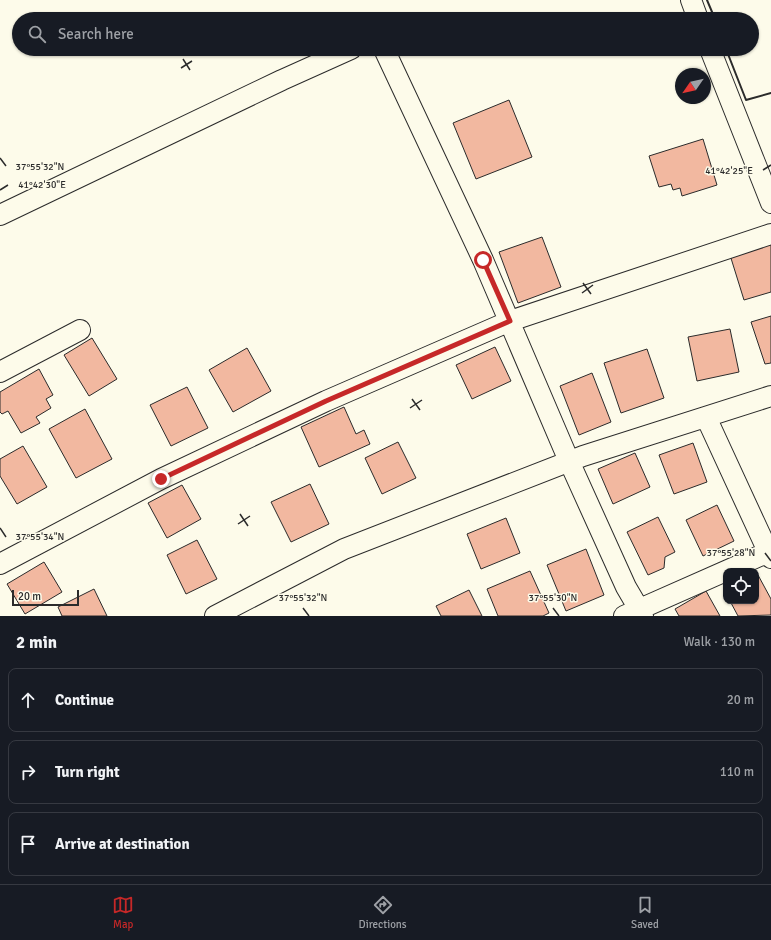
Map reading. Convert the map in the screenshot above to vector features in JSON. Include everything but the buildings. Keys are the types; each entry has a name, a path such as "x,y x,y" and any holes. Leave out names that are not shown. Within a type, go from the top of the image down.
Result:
{"street":[{"path":"691,0 695,12"},
{"path":"0,215 335,56"},
{"path":"387,56 483,260 569,461 626,587 635,614 770,554 706,417"},
{"path":"713,56 771,203"},
{"path":"0,564 161,479 326,401 510,321 771,234"},
{"path":"0,372 80,330"},
{"path":"215,616 344,549 569,461 771,396"}],"wall":[{"path":"707,0 712,12"},
{"path":"729,56 746,100 771,93"}],"route":[{"path":"161,479 326,401 510,321 483,260"}]}
